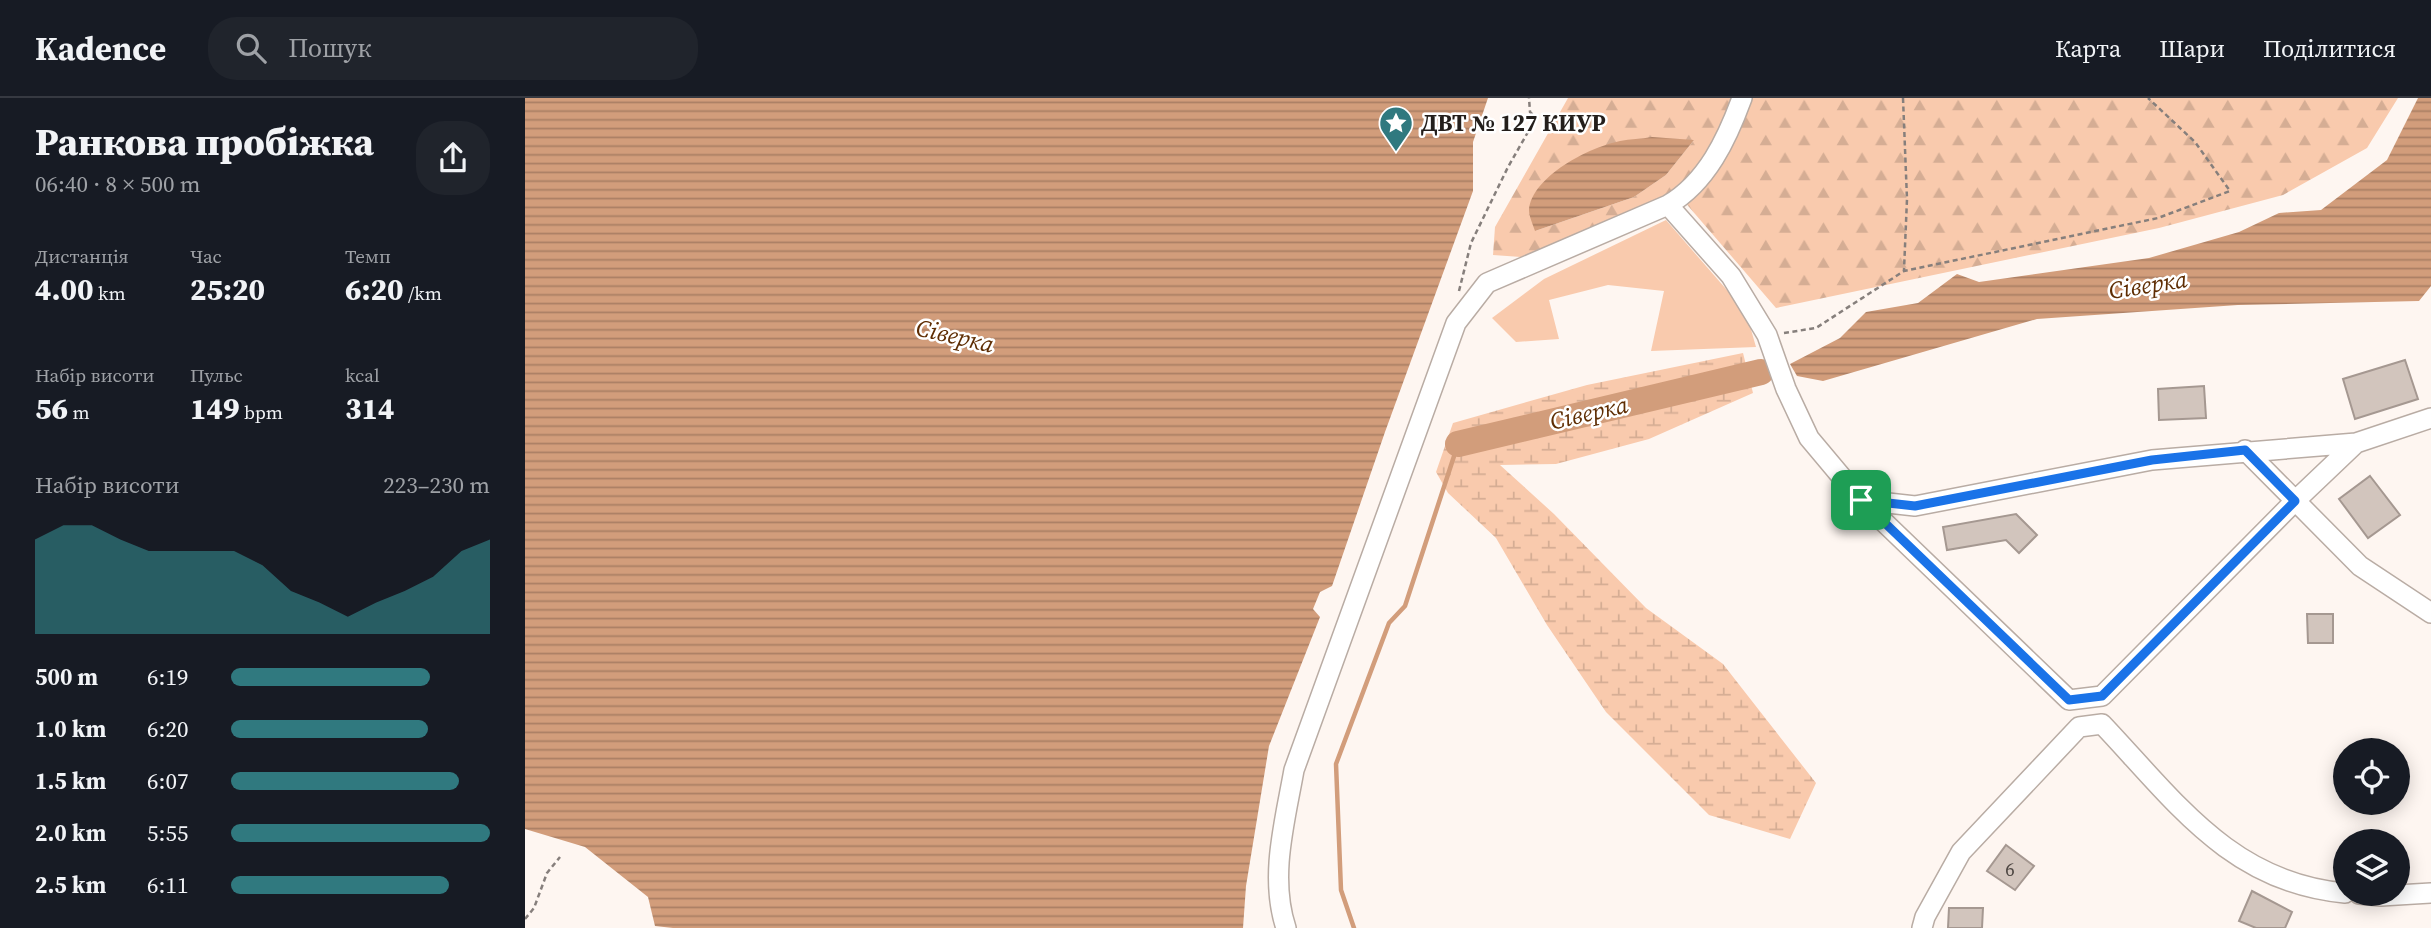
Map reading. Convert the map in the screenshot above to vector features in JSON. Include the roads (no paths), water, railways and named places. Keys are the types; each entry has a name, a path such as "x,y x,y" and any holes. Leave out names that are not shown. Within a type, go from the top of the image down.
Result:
{"street":[{"path":"1283,921 1278,879 1280,846 1294,771 1456,323 1487,283 1681,197 1707,169 1732,127 1742,98"},
{"path":"1668,205 1731,276 1767,335 1786,389 1808,438 1861,500 2069,700 2102,696 2356,443"},
{"path":"1861,500 1915,506 2152,460 2245,450 2356,443 2431,418"},
{"path":"2245,450 2360,566 2431,613"},
{"path":"1922,928 1925,916 1961,852 2079,727 2102,724 2202,830 2237,857 2266,874 2318,891 2333,892"},
{"path":"2410,894 2431,893"}],"water":[{"path":"525,98 1488,98 1473,142 1473,191 1332,586 1320,592 1313,609 1320,617 1269,746 1246,886 1243,928 655,926 648,897 585,847 525,829"},
{"path":"2418,98 2431,98 2431,286 2419,301 2238,305 2037,319 1823,381 1797,376 1790,364 1840,338 1866,312 1918,303 1957,274 1979,282 2149,258 2239,232 2279,213 2321,210 2387,160"},
{"path":"1652,137 1694,140 1666,175 1634,197 1535,231 1529,210 1540,186 1551,175 1564,165 1608,144"}],"waterway":[{"name":"Сіверка","path":"1458,444 1761,372"},
{"path":"1354,928 1341,890 1336,764 1389,623 1405,606 1458,444"}],"place":[{"name":"ДВТ № 127 КИУР","path":"1396,153"}]}
